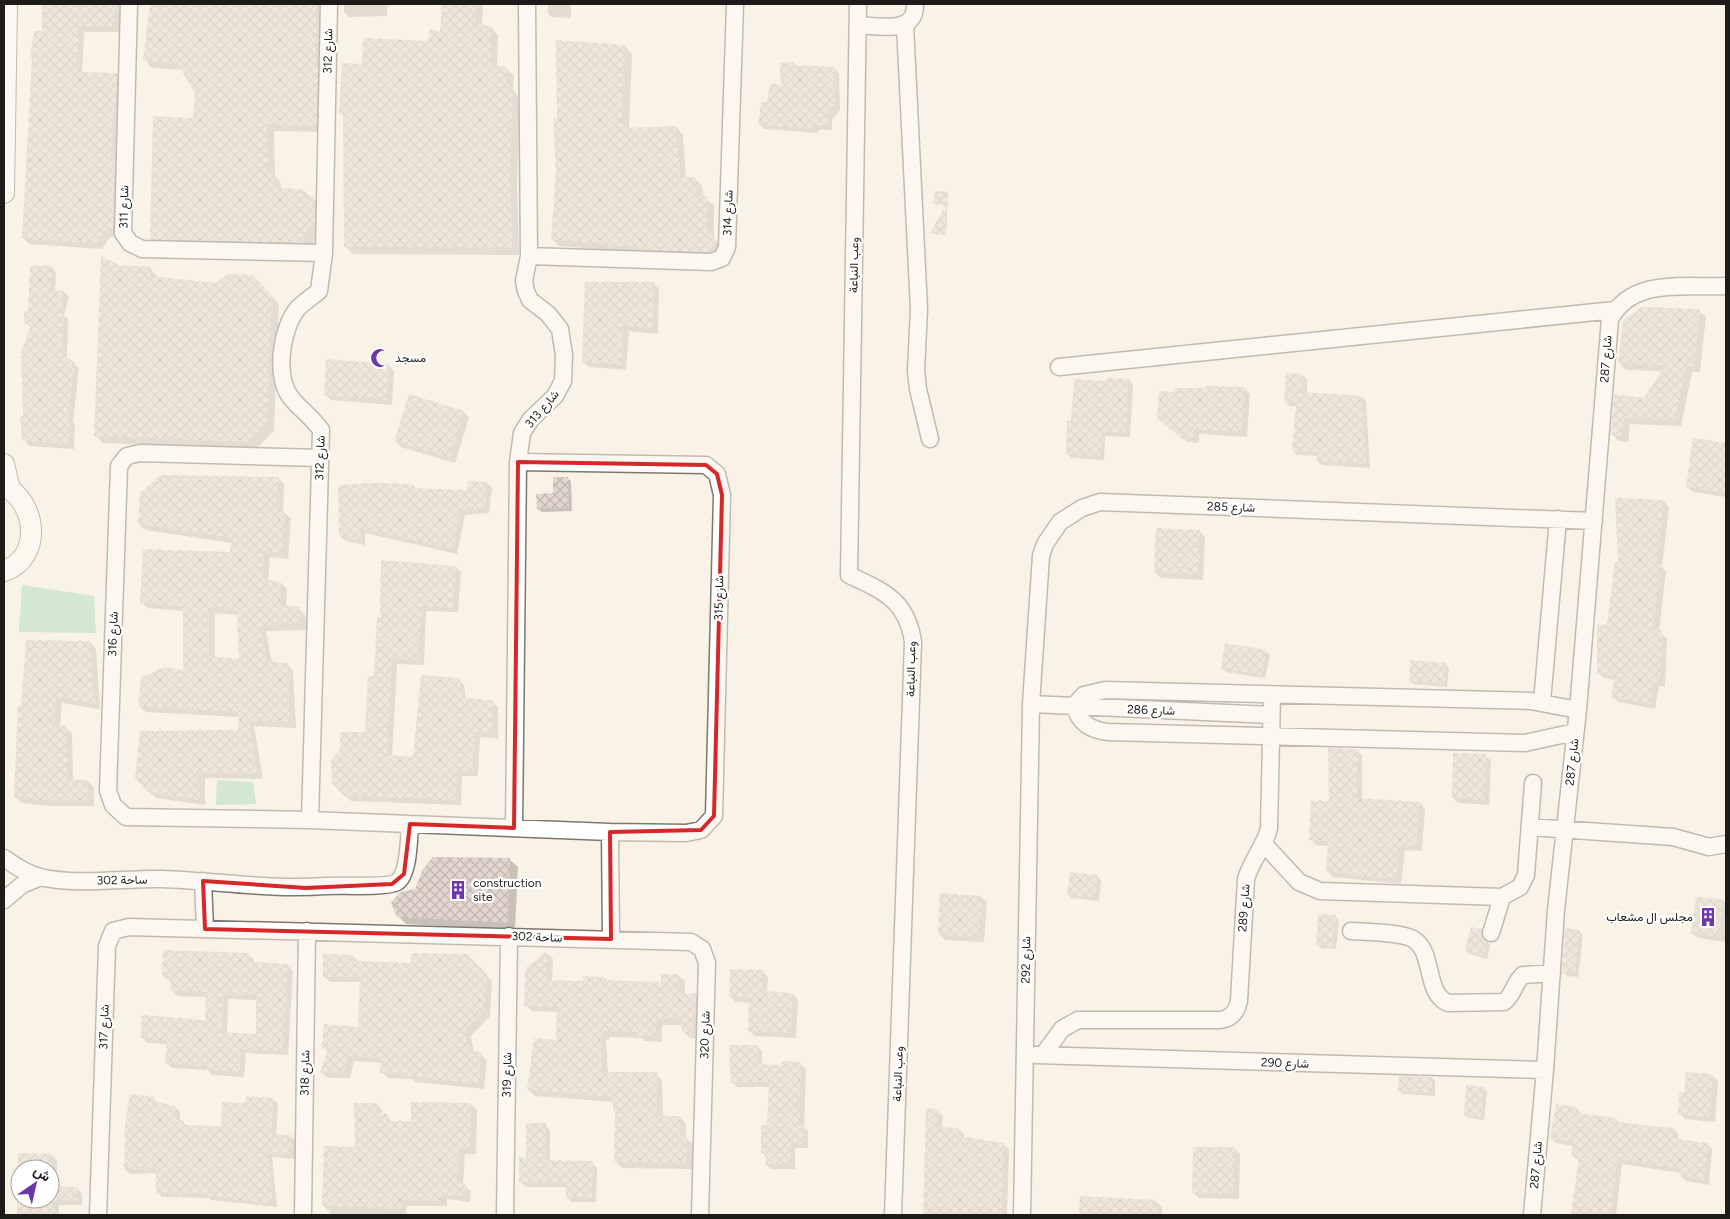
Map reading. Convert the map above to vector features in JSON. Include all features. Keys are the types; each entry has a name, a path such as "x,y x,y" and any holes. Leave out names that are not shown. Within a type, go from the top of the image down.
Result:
{"street":[{"path":"4,193 7,4"},
{"name":"شارع 311","path":"130,4 122,233 130,243 142,249 324,253"},
{"name":"شارع 312","path":"310,820 321,430 312,417 291,398 284,385 281,360 284,337 297,309 319,291 324,253 329,4"},
{"name":"شارع 313","path":"514,828 518,462 522,433 531,419 555,396 563,381 564,355 560,329 548,314 530,300 524,281 529,256 527,4"},
{"name":"شارع 314","path":"529,256 711,262 722,258 727,247 735,4"},
{"name":"وعب النباعة","path":"858,4 849,575 888,595 898,604 908,622 912,642 893,1215"},
{"path":"858,25 896,27 906,25 914,16 916,4"},
{"path":"906,25 919,309 917,380 930,439"},
{"path":"1059,367 1614,310 1628,296 1645,289 1726,286"},
{"name":"شارع 287","path":"1532,1215 1545,1070 1556,910 1578,710 1607,333 1614,310"},
{"name":"شارع 316","path":"310,820 126,817 113,805 108,791 119,466 127,456 140,453 320,458"},
{"name":"شارع 315","path":"518,462 706,465 717,474 722,495 714,816 701,830 686,833 610,832"},
{"path":"4,464 7,488 22,500 30,514 32,530 28,546 20,560 5,573"},
{"name":"شارع 285","path":"1031,704 1041,556 1052,532 1060,522 1070,514 1091,504 1100,502 1594,521"},
{"path":"1542,702 1558,519"},
{"path":"1575,732 1525,742 1098,731 1083,722 1074,706 1084,695 1098,690 1542,702 1578,710"},
{"name":"شارع 289","path":"1044,1055 1062,1029 1078,1020 1216,1020 1227,1019 1236,1012 1238,1006 1244,886 1251,865 1263,844 1269,828 1272,695"},
{"name":"شارع 286","path":"1031,704 1271,714"},
{"name":"شارع 292","path":"1022,1215 1031,704"},
{"path":"1263,844 1299,882 1320,891 1502,897 1515,892 1524,881 1530,827 1532,783"},
{"path":"310,820 610,832 611,939"},
{"name":"ساحة 302","path":"4,858 27,872 41,877 82,881 120,878 306,888 392,884 404,874 410,824"},
{"path":"1530,827 1673,837 1709,847 1726,844"},
{"name":"ساحة 302","path":"4,900 22,884 41,877"},
{"path":"203,881 205,929"},
{"path":"1490,933 1502,897"},
{"name":"شارع 317","path":"98,1215 107,946 113,931 128,927 205,929"},
{"name":"ساحة 302","path":"205,929 611,939"},
{"name":"شارع 318","path":"303,1215 307,931"},
{"path":"1351,931 1413,938 1420,946 1438,995 1448,1003 1504,1002 1509,998 1518,980 1523,975 1552,973"},
{"name":"شارع 319","path":"505,1215 509,936"},
{"name":"شارع 320","path":"611,939 691,942 702,949 707,963 700,1215"},
{"name":"شارع 290","path":"1024,1055 1545,1070"}],"highlighted area":[{"path":"518,462 706,465 717,474 722,495 714,816 701,830 610,832 611,939 205,929 203,881 306,888 392,884 404,874 410,824 514,828"}],"green space":[{"path":"22,585 94,596 96,633 19,632"},
{"path":"217,780 253,782 256,804 216,805"}],"building":[{"path":"42,4 115,4 114,26 79,26 77,72 117,73 111,159 115,159 113,230 104,231 96,244 22,238 32,58 30,58 34,31 42,31"},
{"path":"150,4 316,4 316,68 318,68 316,126 267,124 268,172 273,172 276,187 304,190 305,199 314,197 315,219 302,243 150,239 153,116 193,118 195,93 178,64 143,61"},
{"path":"442,4 476,4 475,24 491,26 490,64 507,67 506,81 513,90 510,174 513,248 344,247 343,115 339,114 342,63 362,64 363,38 428,41 430,29 440,32"},
{"path":"556,40 625,45 622,123 627,124 627,128 676,126 680,177 695,177 698,196 707,196 707,230 717,240 710,252 635,249 635,247 551,239 556,174 553,118 557,118"},
{"path":"794,62 795,65 834,67 835,105 827,115 827,125 814,125 812,129 758,125 761,102 767,102 770,83 781,85 780,63"},
{"path":"935,191 948,192 945,234 930,233 946,205 933,204"},
{"path":"101,256 119,265 151,267 150,276 216,283 228,274 253,275 272,296 267,423 248,442 94,436"},
{"path":"52,265 50,290 65,291 59,313 64,313 62,355 75,362 68,417 70,417 69,445 22,441 20,416 23,416 21,352 31,325 24,324 24,311 28,311 30,266"},
{"path":"585,282 654,282 653,329 623,326 621,365 582,362"},
{"path":"1642,307 1700,309 1694,366 1686,366 1675,420 1624,418 1621,436 1611,435 1614,394 1644,398 1665,365 1618,364 1623,320"},
{"path":"326,359 389,364 387,400 324,395"},
{"path":"1286,373 1303,374 1303,392 1362,396 1366,464 1316,461 1318,453 1292,451 1296,403 1284,402"},
{"path":"1107,378 1129,379 1126,433 1101,432 1100,456 1066,454 1067,421 1071,421 1074,379 1105,381"},
{"path":"1205,386 1245,387 1242,432 1194,429 1194,437 1181,437 1157,418 1159,391 1172,392 1175,388 1205,388"},
{"path":"409,394 464,411 450,458 394,442"},
{"path":"1693,438 1726,443 1726,493 1686,487"},
{"path":"160,475 278,477 277,510 285,510 282,553 264,551 262,579 281,582 280,605 299,607 301,624 260,625 267,661 288,663 290,722 249,721 257,774 199,773 200,800 148,792 135,779 140,731 238,730 239,712 138,706 141,678 164,667 183,670 183,606 140,603 143,549 230,552 231,538 138,524 140,493","holes":["209,608 237,610 239,659 209,656"]},
{"path":"553,477 568,477 569,508 537,509 536,494 553,493"},
{"path":"468,481 487,482 485,509 460,510 453,549 361,529 361,541 339,536 338,485 371,483 414,484 414,488 467,490"},
{"path":"1615,498 1664,500 1657,564 1661,564 1653,630 1662,631 1660,682 1654,682 1650,704 1611,697 1615,676 1597,673 1597,624 1607,625 1615,561 1618,562"},
{"path":"1156,528 1200,530 1198,575 1154,573"},
{"path":"381,560 456,566 453,608 421,607 419,660 392,659 387,755 413,757 421,675 459,678 462,698 493,700 493,734 475,732 473,771 457,771 456,800 344,796 332,783 331,760 340,750 340,732 365,732 368,676 374,676 377,617 380,617"},
{"path":"26,640 90,641 95,704 56,697 54,726 66,726 68,780 88,780 88,800 44,800 14,797 18,705 21,706"},
{"path":"1225,643 1267,650 1262,676 1221,668"},
{"path":"1410,660 1446,663 1444,684 1409,681"},
{"path":"1328,748 1357,749 1357,798 1420,802 1417,846 1400,845 1396,880 1326,871 1328,841 1309,840 1311,800 1329,801"},
{"path":"1453,753 1486,754 1484,800 1452,798"},
{"name":"construction site","path":"433,857 510,858 508,923 397,917 391,903 400,892 415,889 423,869"},
{"path":"1070,872 1098,875 1096,898 1067,895"},
{"path":"940,893 982,896 979,937 938,935"},
{"name":"مجلس ال مشعاب","path":"1696,897 1724,900 1719,937 1691,933"},
{"path":"1318,914 1336,915 1333,946 1316,945"},
{"path":"1471,927 1482,929 1481,936 1487,942 1483,956 1465,951"},
{"path":"1565,928 1580,930 1575,974 1562,973"},
{"path":"163,950 249,953 249,962 288,964 283,1051 241,1049 240,1072 206,1070 206,1066 165,1063 167,1040 141,1038 142,1015 205,1020 206,992 171,991 169,976 162,976","holes":["223,994 256,995 256,1034 222,1032"]},
{"path":"547,951 546,980 583,981 583,976 605,977 605,980 661,982 661,974 679,974 680,994 696,993 693,1033 682,1032 680,1019 656,1019 656,1036 637,1035 637,1032 603,1031 603,1034 601,1034 602,1072 657,1072 657,1116 681,1116 680,1136 687,1137 687,1164 614,1162 615,1111 613,1111 613,1097 527,1090 534,1038 556,1040 557,1007 524,1006 525,969"},
{"path":"411,953 467,954 487,974 484,1010 465,1030 470,1051 481,1052 479,1084 408,1076 408,1074 380,1073 381,1058 348,1056 344,1072 320,1073 328,1049 322,1048 324,1024 358,1027 360,977 323,977 323,954 353,955 353,961 411,963"},
{"path":"730,969 762,970 762,991 793,993 791,1033 748,1031 749,998 729,997"},
{"path":"729,1045 757,1045 758,1064 782,1065 782,1061 801,1062 799,1125 803,1125 803,1144 790,1144 791,1164 765,1164 765,1153 761,1153 761,1125 767,1125 769,1082 731,1083"},
{"path":"1686,1072 1713,1074 1709,1117 1678,1114 1679,1092 1684,1093"},
{"path":"1399,1076 1432,1077 1432,1093 1398,1091"},
{"path":"1466,1085 1484,1087 1481,1117 1464,1115"},
{"path":"130,1094 154,1097 153,1101 175,1106 176,1119 184,1121 184,1125 221,1126 222,1102 245,1103 246,1096 274,1098 272,1134 291,1135 290,1154 268,1153 273,1202 259,1204 259,1202 205,1196 205,1194 156,1193 156,1169 124,1169 125,1124"},
{"path":"411,1102 471,1103 470,1149 459,1148 457,1183 465,1184 464,1196 441,1194 441,1201 401,1200 401,1209 322,1206 324,1146 355,1147 354,1103 377,1103 377,1113 387,1113 387,1121 411,1121"},
{"path":"1556,1104 1577,1107 1576,1113 1616,1118 1616,1122 1673,1128 1673,1138 1708,1143 1704,1180 1680,1177 1681,1169 1617,1159 1611,1215 1571,1215 1579,1157 1571,1156 1573,1142 1550,1138"},
{"path":"926,1108 939,1109 937,1127 959,1128 959,1136 1004,1143 1002,1215 923,1215"},
{"path":"526,1123 546,1123 545,1160 593,1161 592,1198 566,1197 566,1183 519,1182 519,1157 526,1158"},
{"path":"1193,1147 1235,1147 1234,1194 1192,1193"},
{"path":"18,1153 52,1154 52,1159 18,1159"},
{"path":"60,1186 77,1187 77,1200 60,1200"},
{"path":"1080,1196 1157,1200 1157,1215 1079,1215"},
{"path":"17,1209 54,1209 54,1215 17,1215"}],"place":[{"name":"مسجد","path":"380,358"},
{"name":"construction site","path":"458,890"},
{"name":"مجلس ال مشعاب","path":"1708,917"}]}
